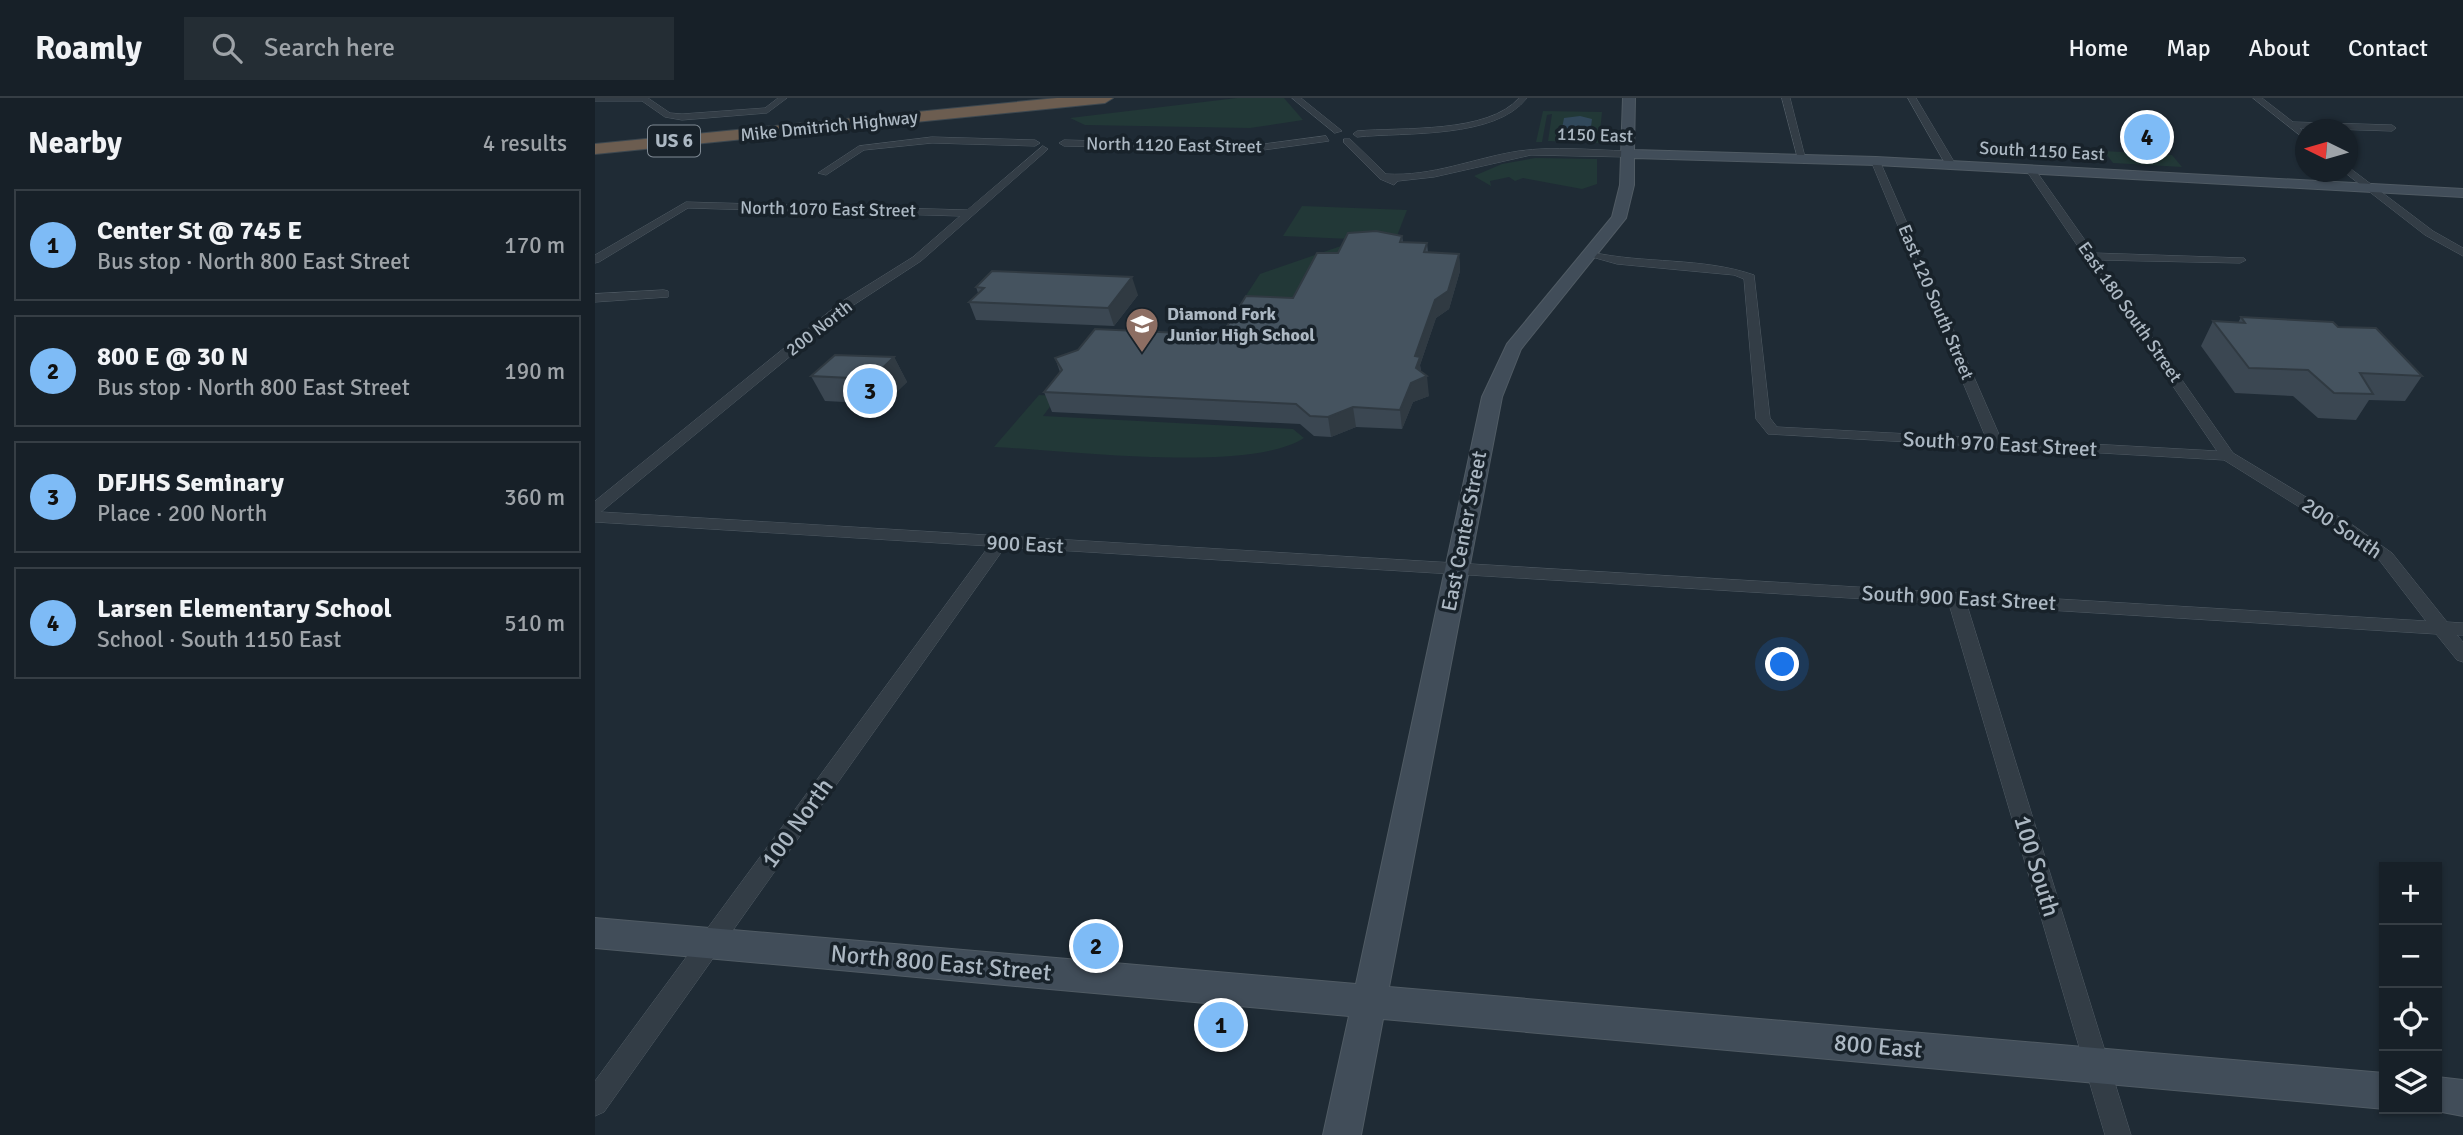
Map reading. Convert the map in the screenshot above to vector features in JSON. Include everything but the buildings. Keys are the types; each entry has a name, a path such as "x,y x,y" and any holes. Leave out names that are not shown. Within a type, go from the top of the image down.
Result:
{"highway":[{"name":"Mike Dmitrich Highway","path":"595,149 1105,98"}],"street":[{"path":"595,98 645,98 668,115 682,117 767,110 783,98"},
{"path":"1296,98 1338,131"},
{"path":"1357,134 1356,139 1347,141 1326,139 1329,133 1338,131 1357,134 1475,123 1517,108 1523,98"},
{"name":"East Center Street","path":"1342,1135 1371,1002 1455,569 1498,377 1521,337 1615,226 1622,211 1629,98"},
{"path":"1786,98 1803,159"},
{"path":"1912,98 1951,165"},
{"path":"2257,98 2295,128"},
{"path":"2292,125 2392,128"},
{"name":"North 1120 East Street","path":"1045,142 1256,148 1326,139"},
{"path":"823,173 862,148 932,140 1045,142"},
{"name":"1150 East","path":"1347,141 1383,177 1408,185 1441,179 1446,173 1522,153 1745,158"},
{"name":"200 North","path":"595,509 814,330 917,259 1045,142"},
{"name":"South 1150 East","path":"1745,158 1876,161 2463,193"},
{"name":"East 120 South Street","path":"1876,161 1995,443"},
{"name":"East 180 South Street","path":"2031,170 2228,456"},
{"path":"2358,178 2429,233 2463,254"},
{"name":"North 1070 East Street","path":"595,260 686,205 970,213"},
{"name":"South 970 East Street","path":"1591,255 1617,261 1746,274 1751,284 1763,419 1773,430 2228,456"},
{"path":"2091,256 2240,260"},
{"path":"595,298 664,294"},
{"name":"200 South","path":"2228,456 2254,475 2326,514 2386,557 2463,655"},
{"name":"900 East","path":"595,517 1455,569"},
{"name":"100 North","path":"595,1103 999,543"},
{"name":"South 900 East Street","path":"1455,569 2463,629"},
{"name":"100 South","path":"1955,598 2118,1135"},
{"name":"North 800 East Street","path":"595,933 1371,1002"},
{"name":"800 East","path":"1371,1002 2379,1091"},
{"path":"2442,1096 2463,1098"}],"green space":[{"path":"1237,98 1284,98 1303,120 1250,128 1085,125 1070,118"},
{"path":"1543,111 1602,112 1599,143 1548,141 1552,114 1547,115 1542,142 1536,142"},
{"path":"2104,151 2172,155 2182,167 2113,163"},
{"path":"1535,158 1597,159 1597,184 1582,189 1523,178 1515,181 1509,177 1490,181 1491,186 1474,176 1502,164"},
{"path":"1302,206 1407,210 1395,241 1283,236"},
{"path":"1341,246 1336,256 1311,264 1284,314 1221,334 1260,274"},
{"path":"1039,395 1058,396 1043,416 1293,429 1304,438 1278,449 1242,455 1200,457 1109,455 994,447"}],"water":[{"path":"1580,116 1592,119 1590,135 1577,138 1561,134 1564,118"}],"place":[{"name":"Larsen Elementary School","path":"2147,137"},
{"name":"Diamond Fork Junior High School","path":"1142,354"},
{"name":"DFJHS Seminary","path":"870,391"},
{"name":"800 E @ 30 N","path":"1096,946"},
{"name":"Center St @ 745 E","path":"1221,1025"}]}
